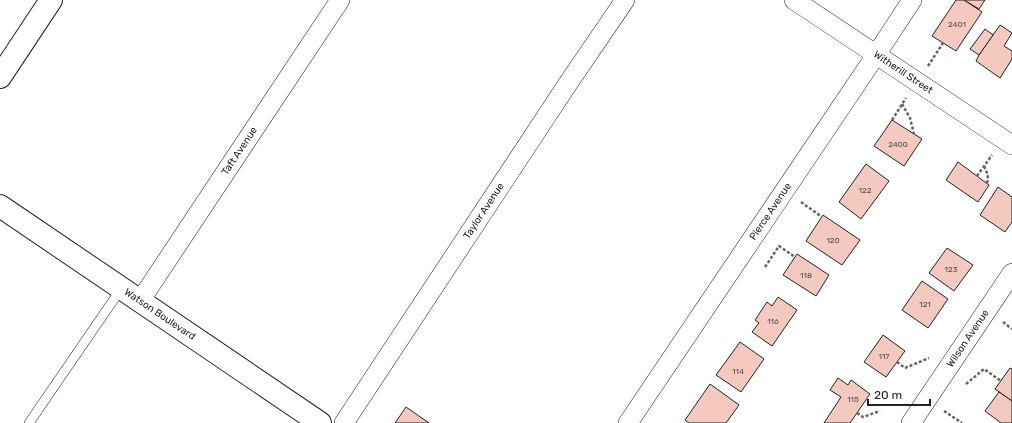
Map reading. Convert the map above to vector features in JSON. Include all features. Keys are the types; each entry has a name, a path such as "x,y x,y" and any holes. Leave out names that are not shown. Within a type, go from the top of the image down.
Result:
{"street":[{"path":"0,77 51,0"},
{"name":"Taft Avenue","path":"140,301 340,0"},
{"name":"Taylor Avenue","path":"344,423 625,0"},
{"name":"Witherill Street","path":"794,0 1007,142"},
{"name":"Pierce Avenue","path":"628,423 912,0"},
{"name":"Watson Boulevard","path":"0,206 320,423"},
{"name":"Wilson Avenue","path":"911,423 1012,273"}],"lane":[{"path":"29,423 121,289"}],"path":[{"path":"892,120 943,43"},
{"path":"902,104 910,118 914,134"},
{"path":"977,176 984,166 1007,142"},
{"path":"984,166 988,179 986,182"},
{"path":"784,191 822,217"},
{"path":"765,267 779,246 794,257"},
{"path":"896,362 905,368 929,358"},
{"path":"966,384 984,369 1000,381"},
{"path":"857,413 863,417 880,411"}],"building":[{"path":"956,0 964,0 982,12 956,51 932,36"},
{"path":"964,0 985,0 979,9"},
{"path":"1000,25 1012,33 1004,46 1012,51 1012,59 1000,78 976,61"},
{"path":"985,29 993,35 979,55 970,49"},
{"path":"892,120 922,139 904,166 874,146"},
{"path":"958,162 989,185 978,202 946,180"},
{"path":"866,164 889,181 861,219 839,202"},
{"path":"998,187 1012,197 1012,222 1005,232 980,215"},
{"path":"823,215 860,240 842,265 806,241"},
{"path":"947,248 973,265 954,291 929,273"},
{"path":"797,254 829,275 816,296 783,275"},
{"path":"922,281 948,299 928,328 902,310"},
{"path":"778,297 797,310 772,346 752,332 759,323 755,320 767,302 772,306"},
{"path":"883,335 905,351 886,377 864,362"},
{"path":"740,342 764,359 741,392 716,375"},
{"path":"1010,368 1012,369 1012,401 995,389"},
{"path":"838,378 848,385 851,380 870,394 850,423 824,423 841,397 830,390"},
{"path":"710,384 739,405 726,423 689,423 685,420"},
{"path":"999,392 1012,401 1012,423 1001,423 985,411"},
{"path":"406,407 429,423 395,423"}]}
